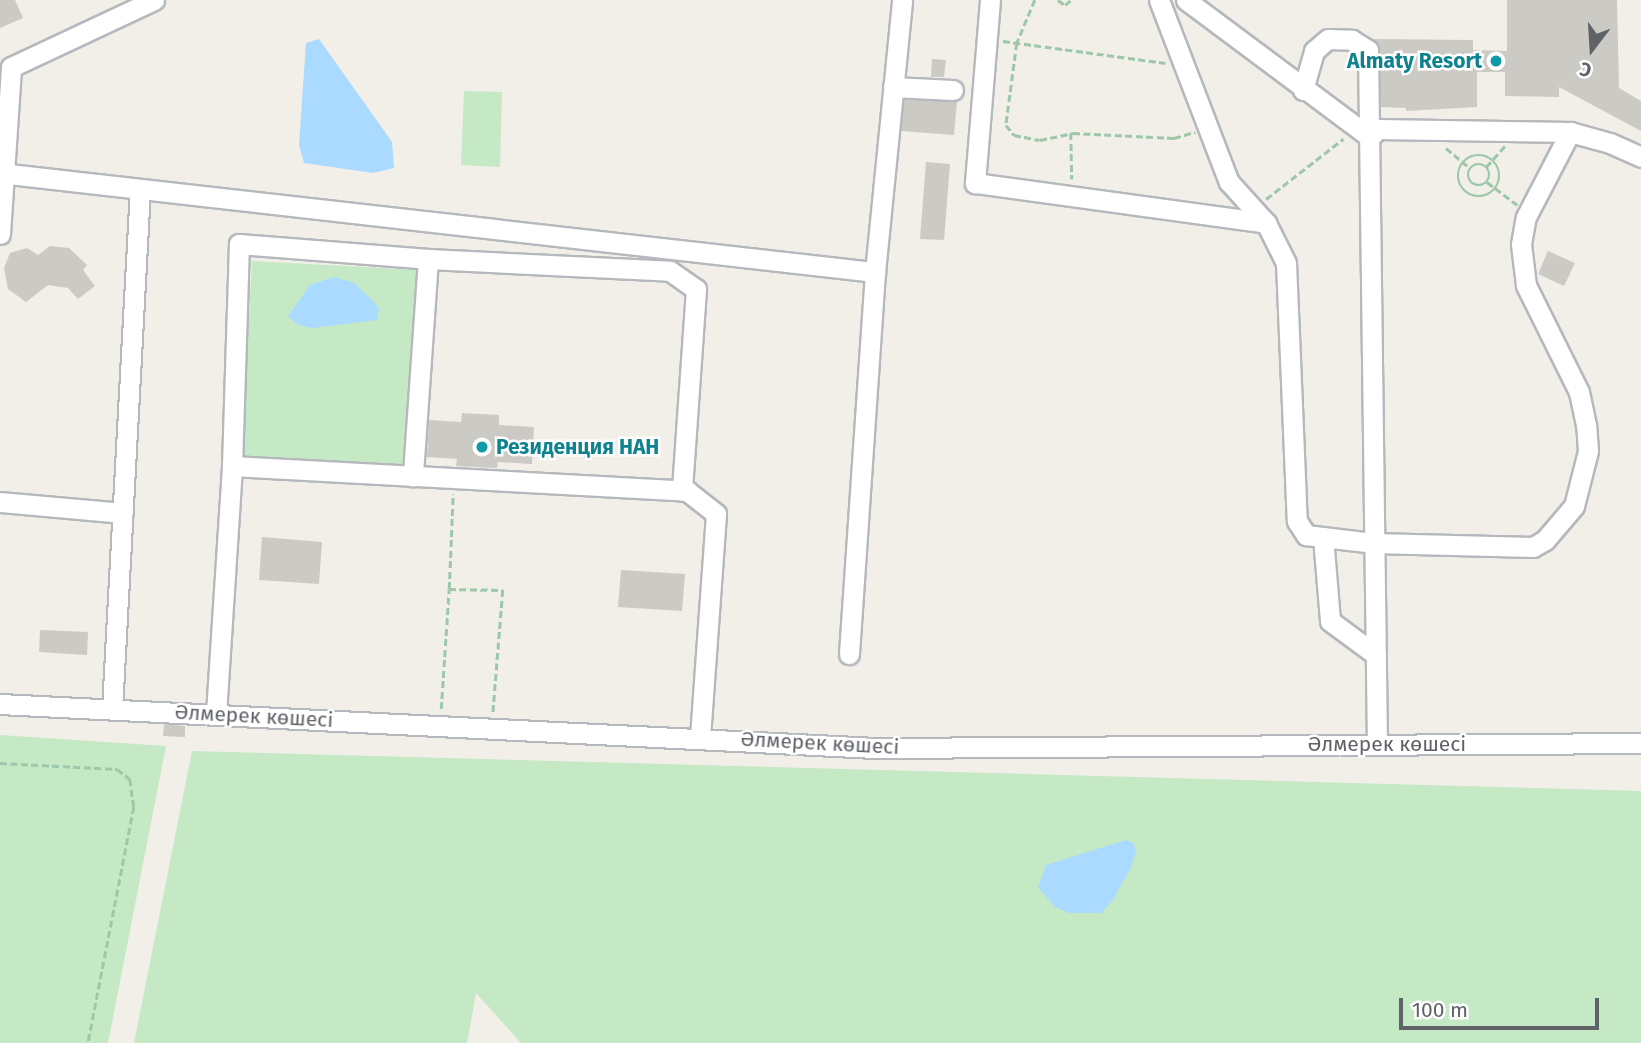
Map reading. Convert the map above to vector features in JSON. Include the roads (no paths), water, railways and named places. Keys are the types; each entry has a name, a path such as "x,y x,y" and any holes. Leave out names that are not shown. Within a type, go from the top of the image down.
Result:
{"street":[{"path":"0,234 11,67 154,0"},
{"path":"990,0 975,183 1260,216"},
{"path":"1159,0 1229,182 1260,216 1286,262 1297,521 1306,535 1373,543 1532,547 1545,540 1574,506 1588,451 1586,425 1579,392 1526,285 1521,244 1528,212 1570,132"},
{"path":"1186,0 1363,133"},
{"path":"849,654 875,272 893,87 908,1"},
{"path":"1303,90 1314,51 1328,39 1352,40 1368,50 1363,133 1377,744"},
{"path":"893,87 953,90"},
{"path":"1363,133 1378,129 1570,132 1610,143 1641,157"},
{"path":"2,173 875,272"},
{"path":"112,709 140,189"},
{"path":"216,714 232,466 239,244 428,259 670,271 696,289 682,491"},
{"path":"413,475 428,259"},
{"path":"232,466 682,491 716,514 699,737"},
{"path":"0,502 123,513"},
{"path":"1323,537 1330,621 1376,655"},
{"name":"Әлмерек көшесі","path":"0,704 699,737 876,748 1641,743"}],"water":[{"path":"319,39 392,142 394,168 373,173 304,163 299,145 306,43"},
{"path":"334,277 354,283 370,298 379,308 377,320 313,328 298,325 288,316 310,285"},
{"path":"1126,840 1134,843 1136,852 1131,867 1113,900 1101,913 1069,913 1055,907 1038,887 1046,865"}],"place":[{"name":"Almaty Resort","path":"1496,61"},
{"name":"Резиденция НАН","path":"482,447"}]}
